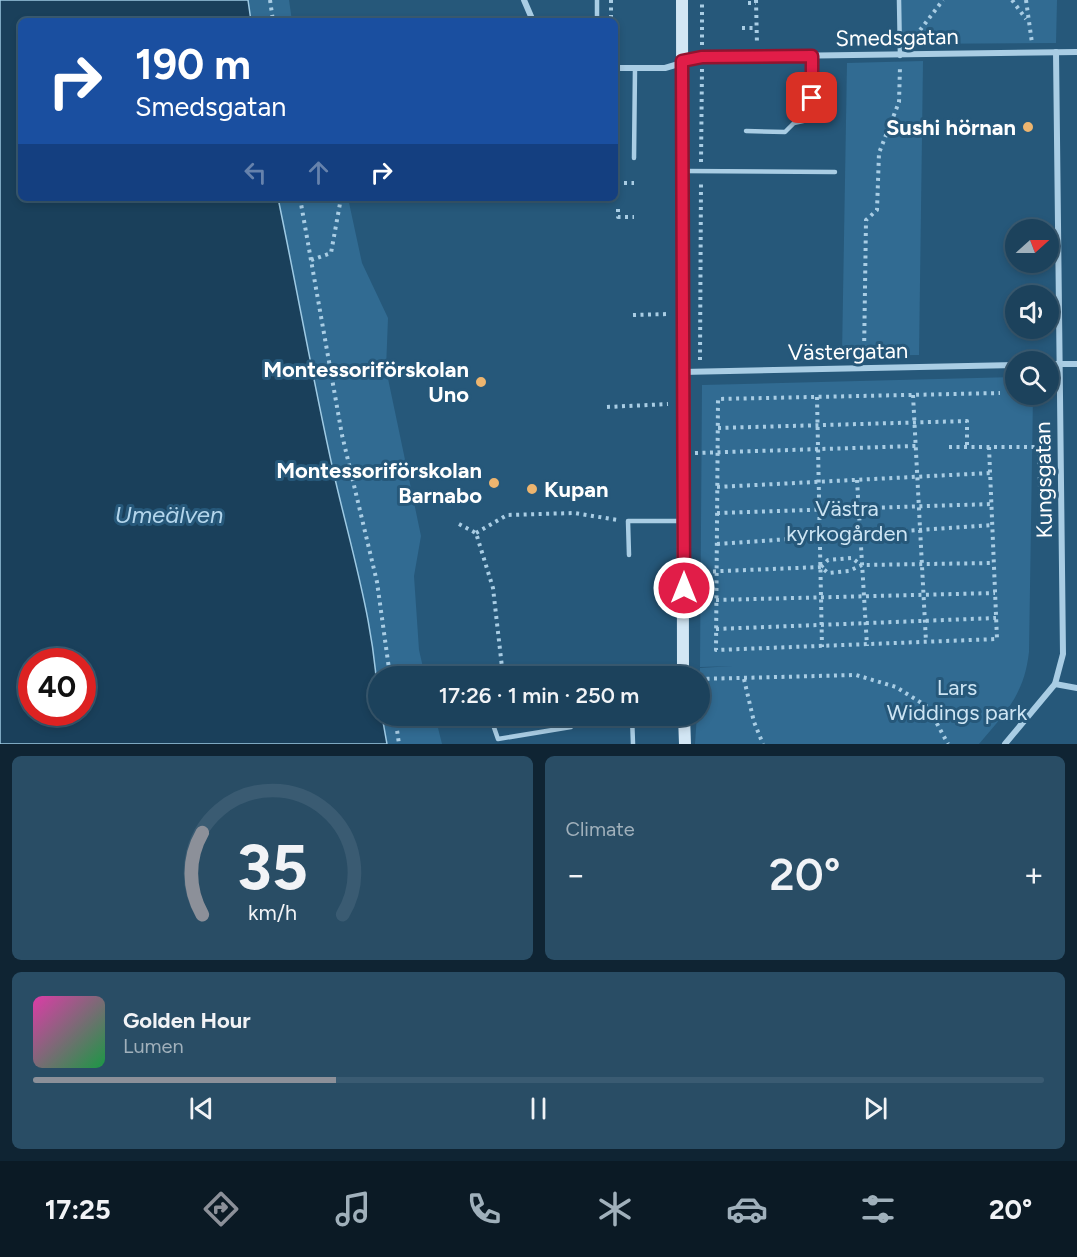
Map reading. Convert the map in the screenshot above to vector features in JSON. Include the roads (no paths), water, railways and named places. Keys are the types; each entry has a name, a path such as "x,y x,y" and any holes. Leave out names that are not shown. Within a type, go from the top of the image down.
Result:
{"street":[{"path":"524,0 531,18"},
{"path":"682,0 681,314 687,371 684,403 684,666"},
{"name":"Kungsgatan","path":"1056,52 1059,351"},
{"name":"Smedsgatan","path":"618,68 665,68 682,61 702,57 1077,52"},
{"path":"1059,364 1077,364"},
{"name":"Kungsgatan","path":"1005,744 1055,684 1063,654 1059,364"},
{"name":"Västergatan","path":"687,371 864,370 1005,365"},
{"path":"1055,684 1077,688"},
{"path":"684,726 685,744"}],"lane":[{"path":"597,0 597,18"},
{"path":"899,0 900,56"},
{"path":"746,131 785,132 794,123 812,119 812,56"},
{"path":"634,159 635,68"},
{"path":"682,171 835,172"},
{"path":"629,555 628,521 684,521"},
{"path":"493,726 498,739 572,726"},
{"path":"632,726 633,744"}],"water":[{"name":"Umeälven","path":"0,0 248,0 251,18 18,18 18,201 279,201 333,470 369,623 375,666 368,666 368,726 384,726 387,744 0,744"}],"place":[{"name":"Sushi hörnan","path":"1028,127"},
{"name":"Montessoriförskolan Uno","path":"481,382"},
{"name":"Montessoriförskolan Barnabo","path":"494,483"},
{"name":"Kupan","path":"532,489"}],"park label":[{"name":"Västra kyrkogården","path":"847,520"},
{"name":"Lars Widdings park","path":"957,700"}]}
